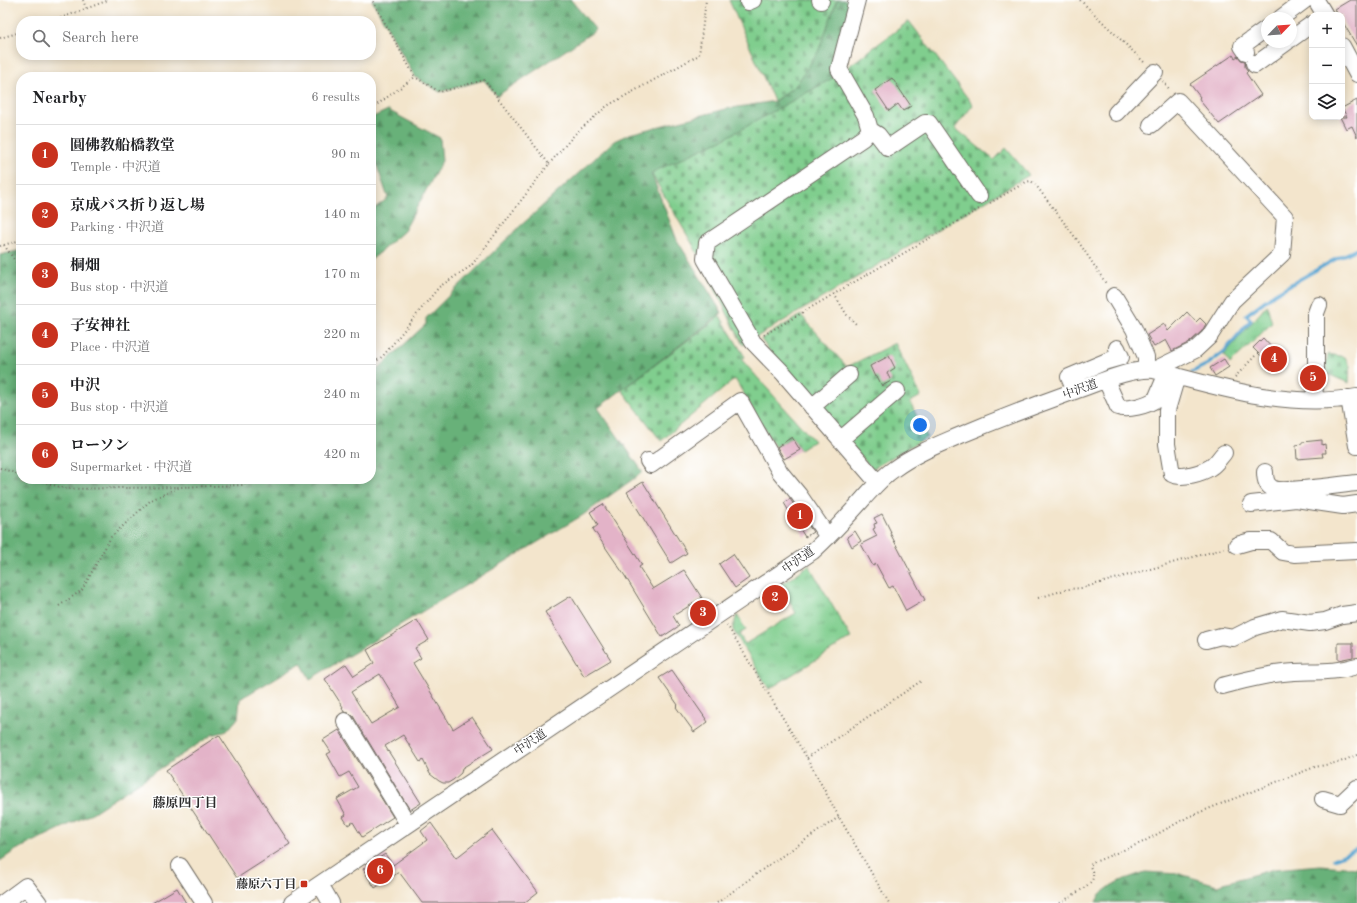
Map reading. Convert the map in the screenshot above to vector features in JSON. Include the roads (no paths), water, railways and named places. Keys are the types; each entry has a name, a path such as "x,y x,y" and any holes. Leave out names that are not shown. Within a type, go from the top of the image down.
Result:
{"street":[{"path":"857,0 839,69 866,116 870,130 878,135 888,148 925,123 929,123 979,196"},
{"path":"1289,12 1305,0"},
{"path":"1297,35 1309,26"},
{"path":"1261,32 1242,46 1255,65 1279,48"},
{"path":"1349,52 1357,73"},
{"path":"1116,113 1155,72"},
{"path":"1106,380 1118,407 1130,409 1152,401 1156,398 1161,372 1196,350 1210,337 1232,301 1282,254 1285,217 1178,101 1151,125"},
{"path":"870,130 863,138 706,243 705,259 753,342 784,374 878,483"},
{"path":"1114,296 1134,329 1146,357 1161,372 1167,410 1167,444 1172,474 1176,476 1183,476 1204,471 1213,466 1224,453"},
{"path":"1314,400 1316,371 1316,313 1319,305"},
{"path":"1075,391 1069,377 1107,361 1121,357 1117,348"},
{"name":"中沢道","path":"292,903 813,551 893,469 938,445 985,425 1106,380 1161,372 1225,388 1281,399 1332,400 1353,398"},
{"path":"812,407 849,375"},
{"path":"840,440 897,392"},
{"path":"1353,398 1357,446"},
{"path":"648,461 651,465 740,401 780,472 799,495 828,537"},
{"path":"1265,472 1266,480 1269,486 1276,490 1357,483"},
{"path":"1251,504 1296,499 1343,506 1357,504"},
{"path":"1236,545 1251,541 1271,541 1283,552 1294,554 1357,550"},
{"path":"1206,640 1221,636 1233,638 1255,627 1282,619 1310,623 1357,613"},
{"path":"1222,686 1257,677 1284,673 1329,672 1357,666"},
{"path":"345,721 408,824"},
{"path":"1323,799 1340,804 1357,788"},
{"path":"180,866 204,903"},
{"path":"320,884 331,903"},
{"path":"3,903 26,886 39,903"}],"waterway":[{"path":"1192,372 1208,364 1224,352 1251,320 1246,315 1274,294 1332,261 1357,249"},
{"path":"1334,859 1357,849"}],"place":[{"name":"子安神社","path":"1274,359"},
{"name":"中沢","path":"1313,378"},
{"name":"圓佛教船橋教堂","path":"800,516"},
{"name":"京成バス折り返し場","path":"775,598"},
{"name":"桐畑","path":"703,613"},
{"name":"ローソン","path":"380,871"},
{"name":"藤原六丁目","path":"304,884"}],"district":[{"name":"藤原四丁目","path":"185,802"}]}
